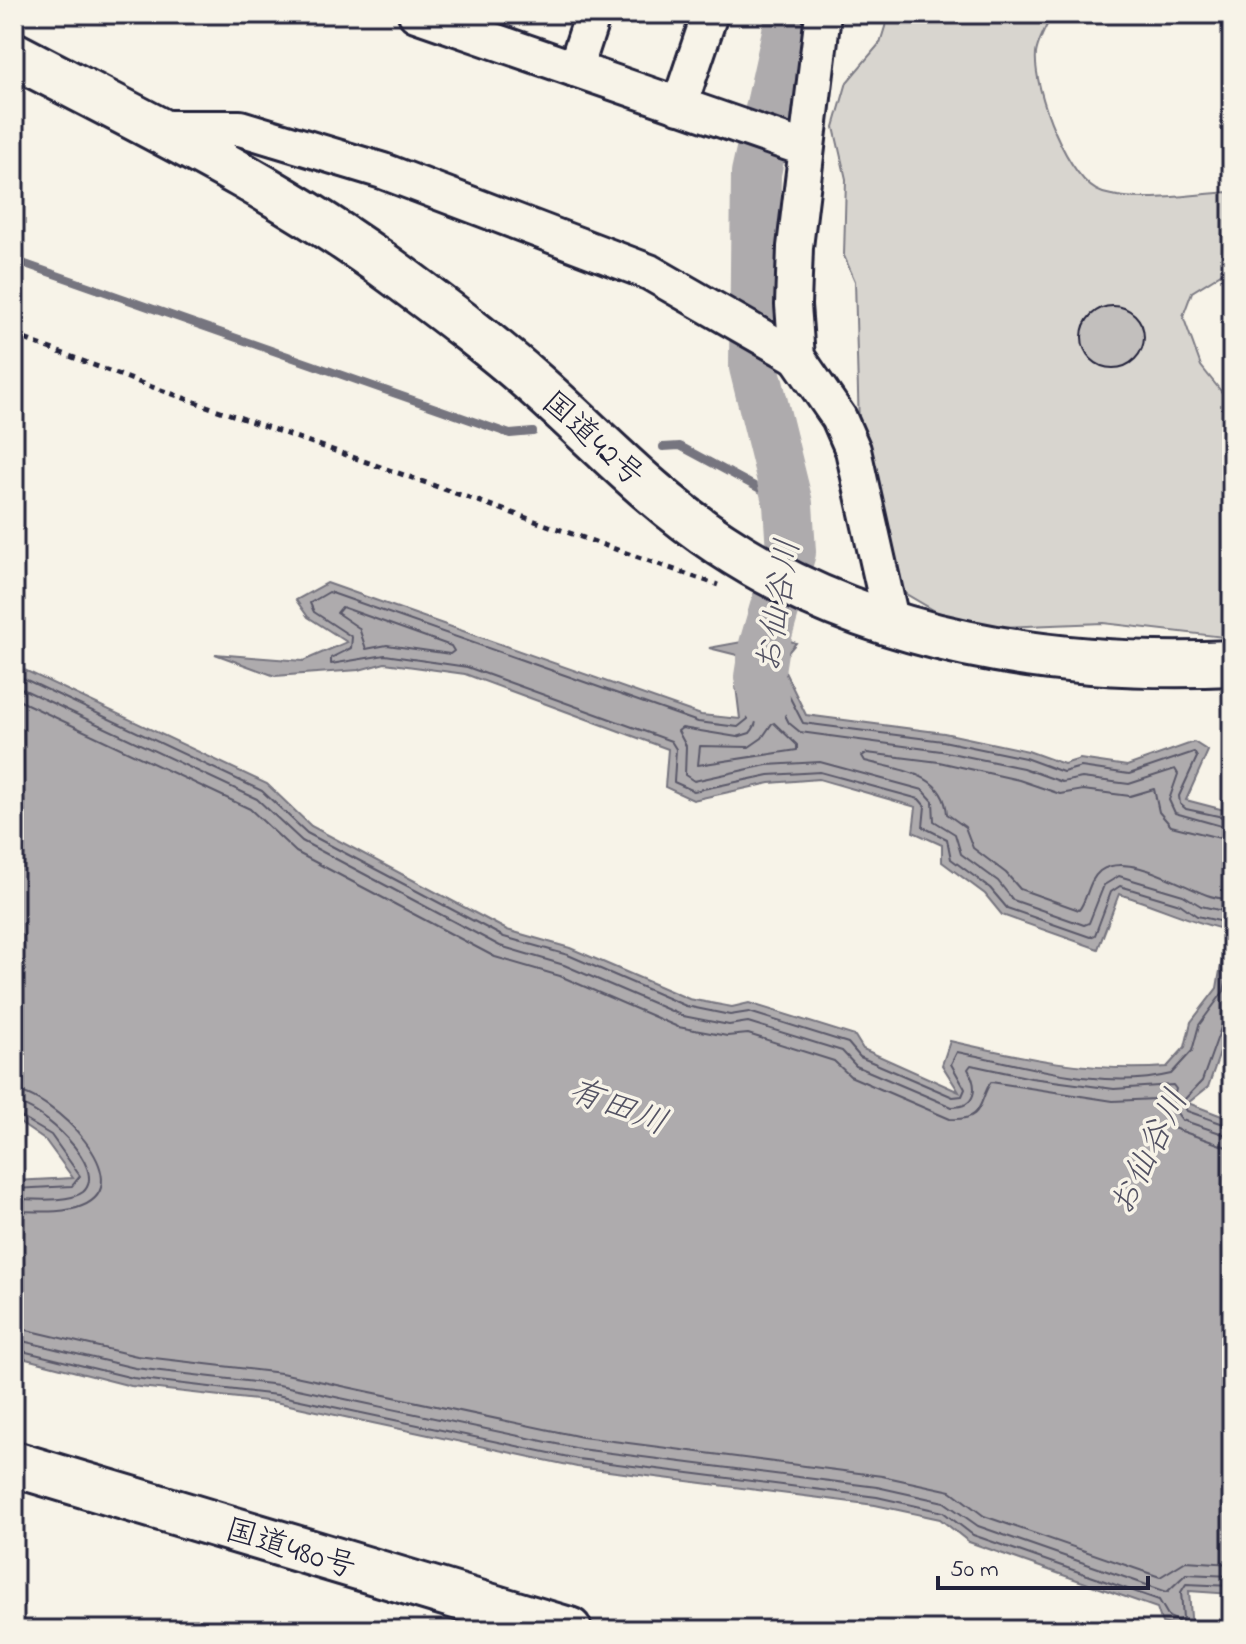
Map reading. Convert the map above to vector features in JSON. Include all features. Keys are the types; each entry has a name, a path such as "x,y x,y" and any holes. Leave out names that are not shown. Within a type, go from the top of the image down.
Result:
{"highway":[{"name":"国道42号","path":"14,55 155,128 292,206 393,271 534,382 646,486 719,543 799,589 892,624 972,643 1108,662 1232,663"},
{"name":"国道480号","path":"14,1464 569,1630"}],"street":[{"path":"416,14 806,149"},
{"path":"575,69 593,14"},
{"path":"679,106 710,14"},
{"path":"797,357 793,305 795,247 823,14"},
{"path":"155,128 240,128 383,171 649,272 797,357 839,418 853,450 892,624"}],"path":[{"path":"14,335 493,508 715,585 729,585"}],"shaded area":[{"path":"889,14 1052,14 1036,54 1040,89 1066,154 1090,186 1103,193 1134,198 1232,192 1232,267 1192,292 1183,316 1201,366 1232,405 1232,638 1103,623 1000,627 947,618 901,591 859,428 855,281 844,256 846,179 834,127 847,82 880,43"}],"water":[{"name":"有田川","path":"327,583 701,715 740,719 736,686 741,656 709,648 742,642 747,625 796,643 780,662 806,715 944,733 1028,751 1064,764 1080,759 1127,766 1194,742 1208,751 1186,800 1232,812 1232,1018 1208,1087 1188,1103 1232,1120 1232,1594 1189,1591 1192,1630 1162,1623 1157,1608 969,1542 940,1519 875,1505 577,1467 275,1402 131,1386 14,1356 14,1181 73,1178 46,1141 14,1119 14,665 267,784 311,826 507,930 570,948 689,999 732,1007 749,1003 855,1036 863,1049 959,1092 942,1065 950,1041 1084,1066 1167,1067 1185,1047 1191,1022 1217,988 1227,930 1119,894 1098,949 1002,915 985,894 942,862 942,845 913,832 916,807 819,779 770,783 693,800 665,787 668,749 465,674 385,663 359,670 275,676 215,654 303,661 347,642 308,617 296,600"}],"building":[{"path":"1113,306 1135,315 1144,337 1135,359 1113,368 1091,359 1082,337 1091,315"}],"waterway":[{"name":"お仙谷川","path":"765,699 759,677 764,645 791,552 788,504 754,367 756,173 791,14"},
{"path":"14,260 510,434 533,432"},
{"path":"663,447 680,446 788,504"}]}
